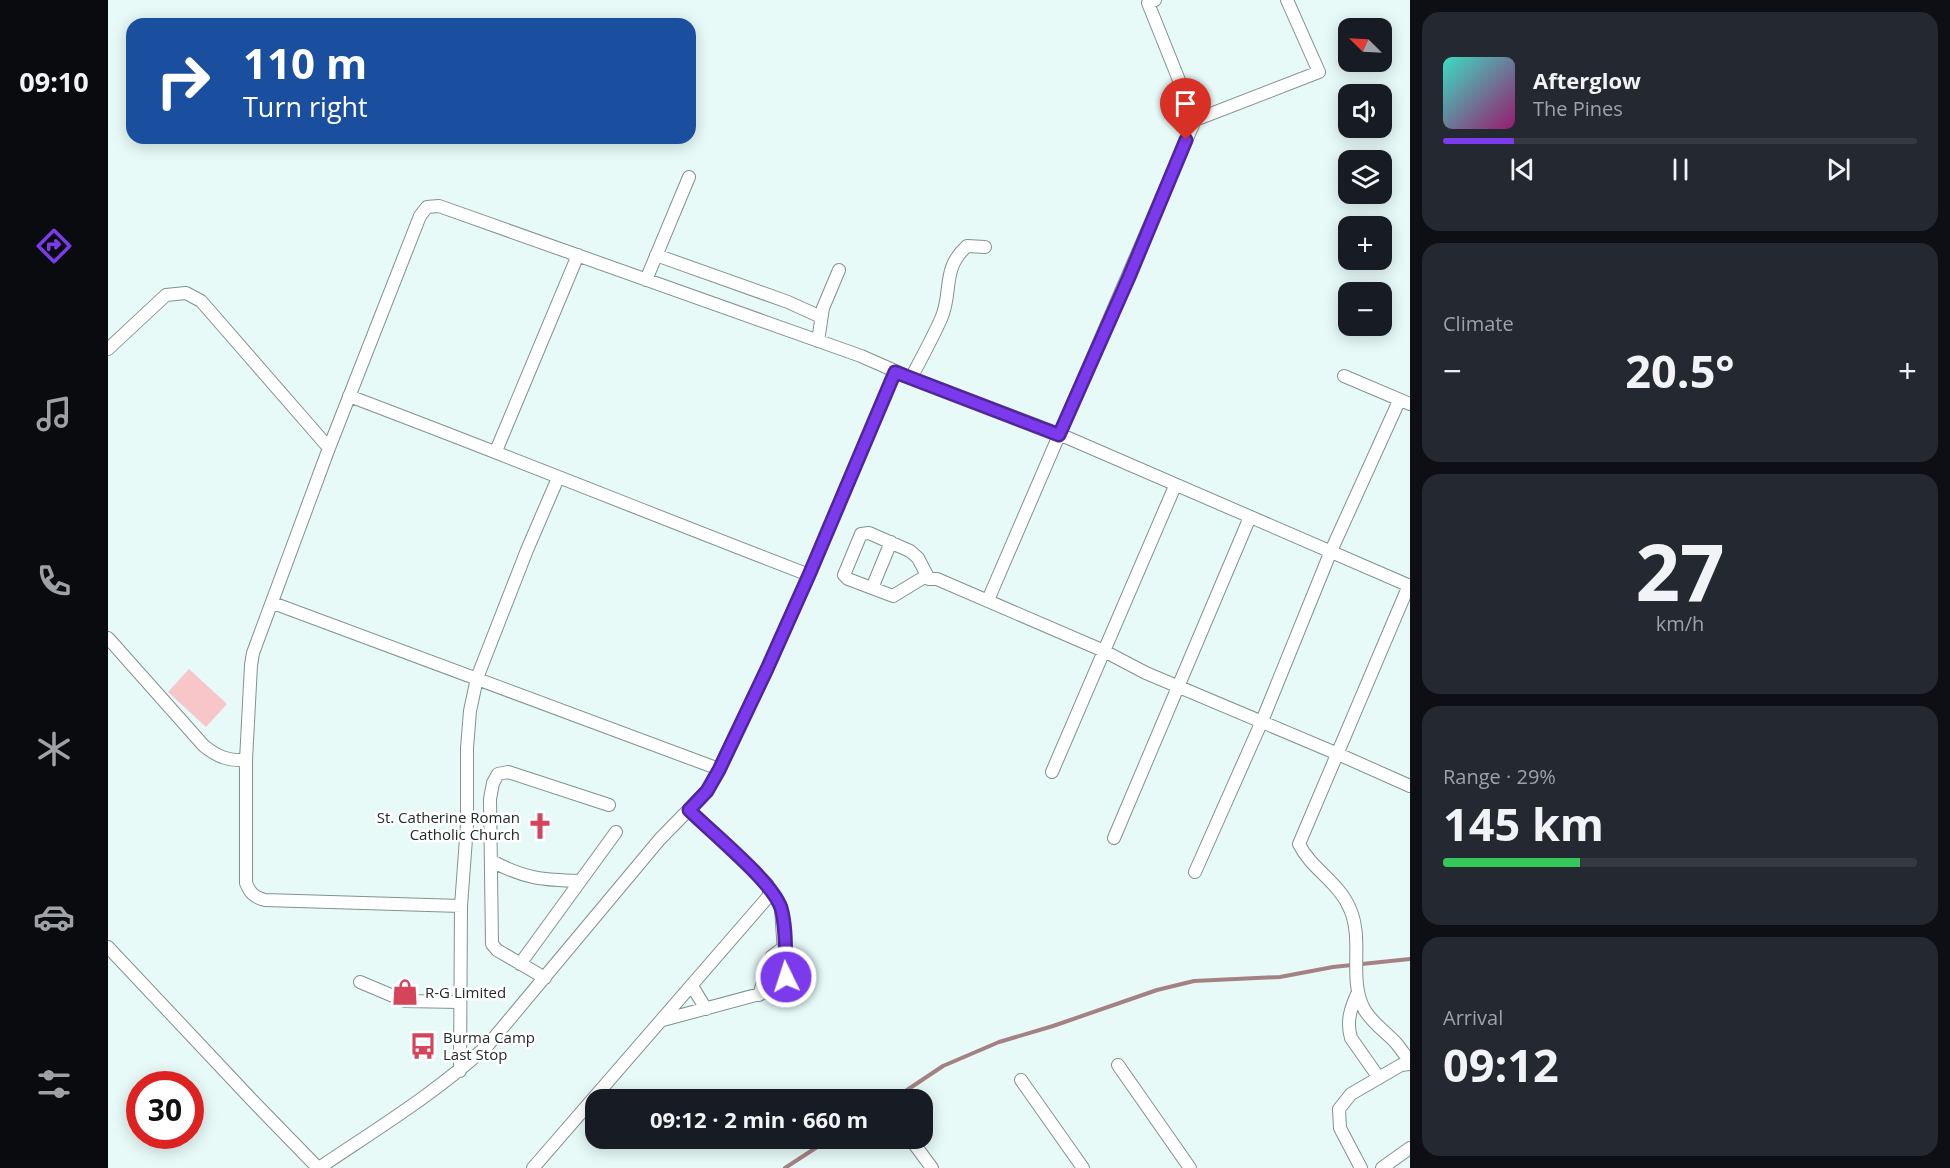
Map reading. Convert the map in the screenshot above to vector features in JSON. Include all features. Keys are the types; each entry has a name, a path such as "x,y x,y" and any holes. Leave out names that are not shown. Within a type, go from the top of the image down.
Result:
{"street":[{"path":"988,600 1195,120 1148,3 1155,0"},
{"path":"1195,120 1319,72 1287,0"},
{"path":"646,280 689,177"},
{"path":"461,906 265,900 256,898 246,883 246,760 253,653 329,448 420,216 427,207 439,206 818,340 1059,435 1410,585 1299,844 1304,855 1330,879 1345,898 1356,927 1358,992 1364,1009 1397,1044 1410,1063 1401,1065 1351,1094 1339,1108 1340,1128 1360,1168"},
{"path":"911,378 942,318 954,259 967,246 984,246"},
{"path":"496,451 578,255"},
{"path":"656,255 788,302 821,317"},
{"path":"818,340 821,317 839,270"},
{"path":"108,349 166,295 186,293 201,301 329,448"},
{"path":"108,947 319,1168 427,1097 488,1045 660,840 707,791 719,770 809,575 895,372"},
{"path":"1195,872 1262,721 1331,551 1405,402 1344,376"},
{"path":"349,396 496,451 558,478 809,575"},
{"path":"460,1071 461,906 467,825 467,748 470,711 477,678 558,478"},
{"path":"1052,772 1175,486"},
{"path":"1114,838 1250,517"},
{"path":"926,576 893,596 844,575 861,534 865,532 915,554 926,576 930,579 938,579 988,600 1104,651 1146,673 1410,786"},
{"path":"872,588 891,542"},
{"path":"273,603 719,770"},
{"path":"108,638 204,746 216,756 231,761 246,760"},
{"path":"545,978 497,950 492,944 490,799 493,783 498,774 508,772 609,805"},
{"path":"663,1020 759,995 782,988 786,984 781,907 767,884 689,810"},
{"path":"520,964 615,832"},
{"path":"492,861 532,878 580,881"},
{"path":"532,1168 764,903 770,890"},
{"path":"759,995 772,956 784,947"},
{"path":"360,982 405,1000 459,1002"},
{"path":"692,986 706,1009"},
{"path":"1358,992 1350,1011 1349,1031 1351,1038 1379,1078"},
{"path":"1118,1065 1190,1168"},
{"path":"1021,1080 1083,1168"},
{"path":"1382,1168 1410,1148"},
{"path":"918,1149 932,1168"}],"shaded area":[{"path":"189,669 227,704 206,727 168,692"}],"waterway":[{"path":"908,1089 943,1066 999,1042 1157,990 1194,981 1280,977 1333,967 1410,959"},
{"path":"785,1168 814,1149"}],"place":[{"name":"St. Catherine Roman Catholic Church","path":"540,826"},
{"name":"R-G Limited","path":"405,992"},
{"name":"Burma Camp Last Stop","path":"423,1046"}],"route":[{"path":"786,977 783,918 778,901 767,884 689,810 707,791 719,770 767,669 895,372 1059,435 1129,277 1186,140"}]}
